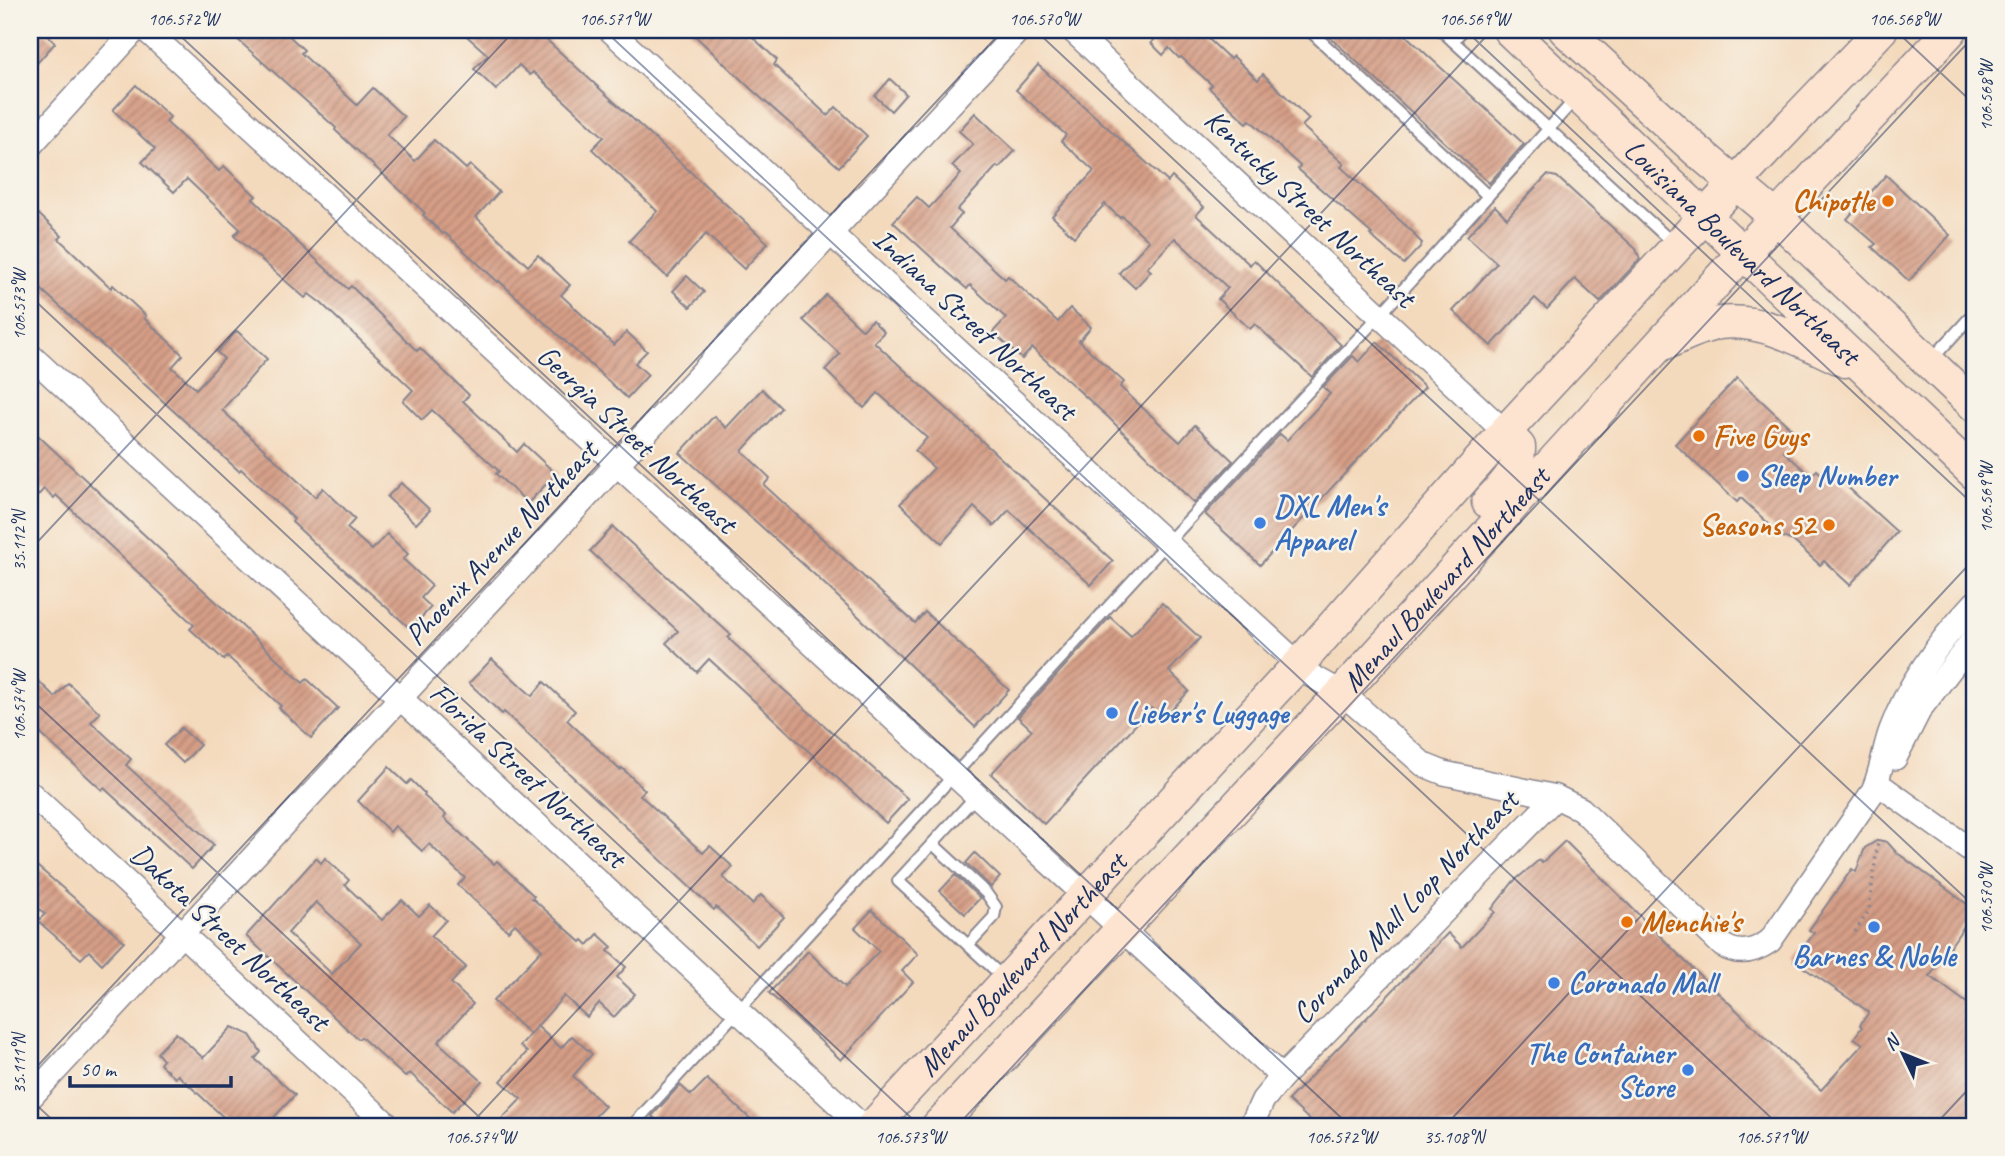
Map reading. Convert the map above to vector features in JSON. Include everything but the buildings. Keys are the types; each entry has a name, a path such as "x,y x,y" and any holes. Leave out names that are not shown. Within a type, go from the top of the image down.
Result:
{"main road":[{"name":"Louisiana Boulevard Northeast","path":"1510,30 1975,474"},
{"name":"Louisiana Boulevard Northeast","path":"1565,30 1777,218 1975,406"},
{"name":"Menaul Boulevard Northeast","path":"873,1126 1298,664 1505,432 1735,183 1881,30"},
{"path":"1892,94 1925,30"},
{"name":"Menaul Boulevard Northeast","path":"947,1120 1951,30"},
{"path":"1659,345 1717,324 1737,321 1763,327 1863,368"},
{"path":"1460,562 1472,519 1513,474 1519,458 1519,447 1505,432"}],"street":[{"path":"30,146 135,30"},
{"name":"Georgia Street Northeast","path":"146,30 1282,1077"},
{"name":"Indiana Street Northeast","path":"610,30 1319,682 1342,693 1406,751 1434,770 1556,797"},
{"name":"Phoenix Avenue Northeast","path":"30,1098 1019,30"},
{"name":"Kentucky Street Northeast","path":"1072,30 1505,432"},
{"name":"Florida Street Northeast","path":"30,355 863,1126"},
{"path":"1877,783 1891,731 1908,695 1931,653 1975,603"},
{"path":"1877,783 1894,759 1920,709 1975,638"},
{"path":"1877,783 1975,853"},
{"name":"Coronado Mall Loop Northeast","path":"1251,1126 1263,1100 1282,1077 1556,797 1581,810 1722,945 1740,952 1761,947 1777,933 1877,783"},
{"name":"Dakota Street Northeast","path":"30,793 389,1126"}],"lane":[{"path":"1310,30 1488,196"},
{"path":"1441,30 1678,247"},
{"path":"1453,41 1464,30"},
{"path":"632,1126 1380,315 1579,94"},
{"path":"1928,363 1975,312"},
{"path":"976,796 898,881 1007,980"},
{"path":"933,844 986,892 996,907 993,917 968,945"}],"path":[{"path":"1855,932 1869,911 1878,840"}],"place":[{"name":"Chipotle","path":"1888,201"},
{"name":"Five Guys","path":"1699,436"},
{"name":"Sleep Number","path":"1743,476"},
{"name":"DXL Men's Apparel","path":"1260,523"},
{"name":"Seasons 52","path":"1829,525"},
{"name":"Lieber's Luggage","path":"1112,713"},
{"name":"Menchie's","path":"1627,922"},
{"name":"Barnes & Noble","path":"1874,927"},
{"name":"Coronado Mall","path":"1554,983"},
{"name":"The Container Store","path":"1688,1070"}]}
